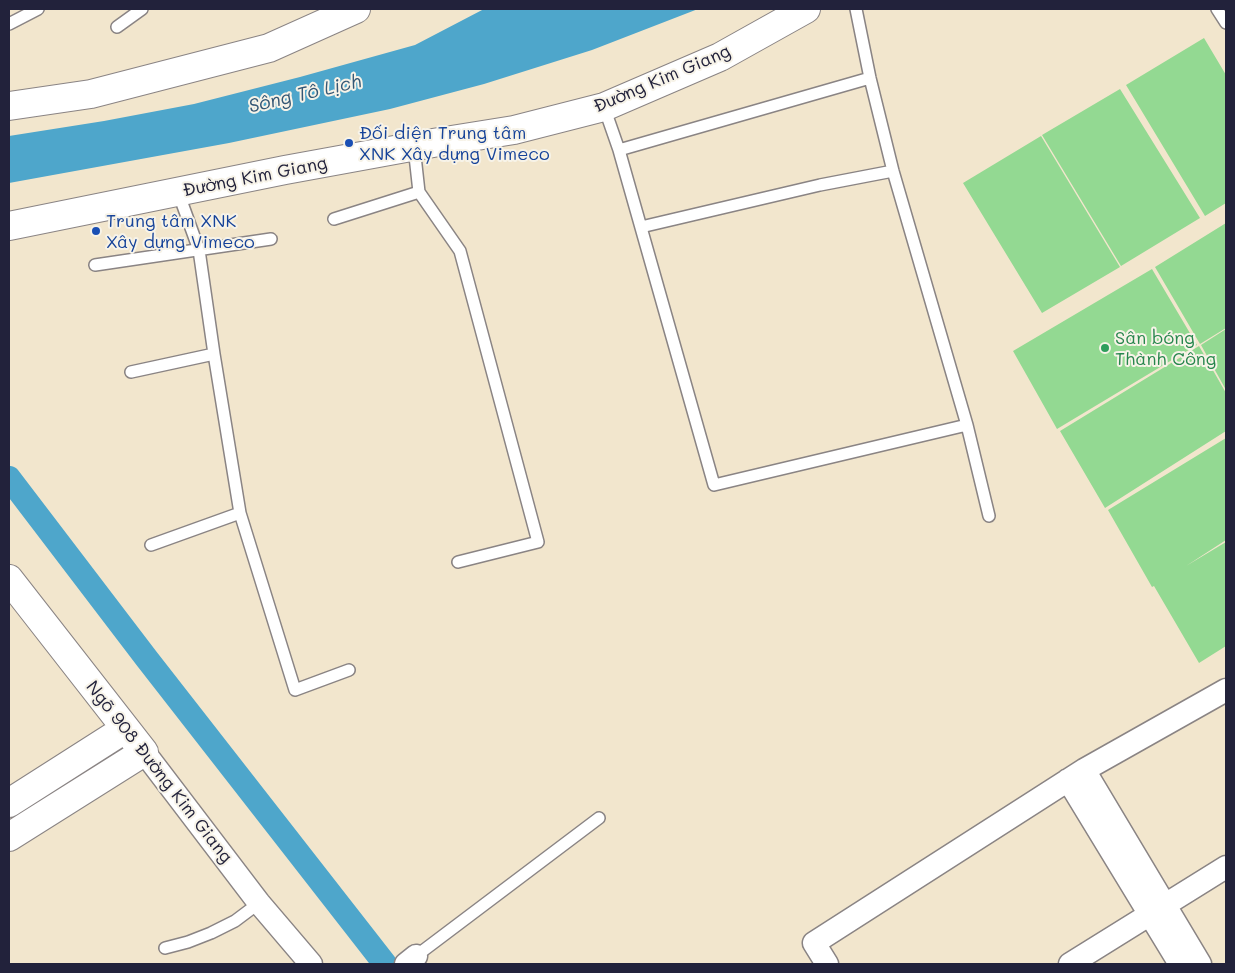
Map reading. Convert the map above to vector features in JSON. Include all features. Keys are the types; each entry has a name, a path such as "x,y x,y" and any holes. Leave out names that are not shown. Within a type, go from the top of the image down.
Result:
{"street":[{"path":"9,106 91,94 269,48 356,9"},
{"name":"Đường Kim Giang","path":"9,226 286,170 514,130 604,107 720,57 806,9"},
{"name":"Ngõ 908 Đường Kim Giang","path":"9,579 259,903 311,964"},
{"path":"827,964 814,943 1076,775 1226,690"},
{"path":"9,803 125,729"},
{"path":"9,837 144,752"},
{"path":"1076,775 1158,910 1200,964"},
{"path":"1070,964 1226,867"},
{"path":"1158,910 1180,964"}],"lane":[{"path":"9,24 38,9"},
{"path":"117,27 142,9"},
{"path":"856,9 870,78 893,171 968,425 990,516"},
{"path":"1218,9 1226,23"},
{"path":"619,150 870,78"},
{"path":"604,107 619,150 714,485 968,425"},
{"path":"414,147 419,192 460,251 538,542 458,562"},
{"path":"641,227 820,185 893,171"},
{"path":"178,192 199,250 240,514 294,690 349,670"},
{"path":"334,219 419,192"},
{"path":"95,265 271,240"},
{"path":"131,372 214,354"},
{"path":"151,546 240,514"},
{"path":"411,960 599,818"},
{"path":"165,948 188,942 235,922 259,903"}],"green space":[{"path":"1204,38 1226,75 1226,203 1205,216 1126,85"},
{"path":"1120,89 1200,218 1121,266 1042,135"},
{"name":"Sân bóng Thành Công","path":"1041,136 1120,267 1042,313 963,183"},
{"name":"Sân bóng Thành Công","path":"1226,223 1226,328 1200,344 1155,267"},
{"name":"Sân bóng Thành Công","path":"1152,269 1197,345 1057,429 1013,351"},
{"name":"Sân bóng Thành Công","path":"1226,329 1226,390 1201,345"},
{"name":"Sân bóng Thành Công","path":"1199,346 1226,393 1226,431 1105,508 1060,431"},
{"path":"1226,438 1226,540 1186,566 1226,542 1226,646 1199,663 1154,586 1152,587 1108,510"}],"water":[{"name":"Sông Tô Lịch","path":"484,9 698,9 592,50 484,84 390,109 229,143 9,183 9,136 194,104 300,77 415,45"}],"waterway":[{"path":"9,478 147,659 385,964"}],"place":[{"name":"Đối diện Trung tâm XNK Xây dựng Vimeco","path":"349,143"},
{"name":"Trung tâm XNK Xây dựng Vimeco","path":"96,231"},
{"name":"Sân bóng Thành Công","path":"1105,348"}]}
